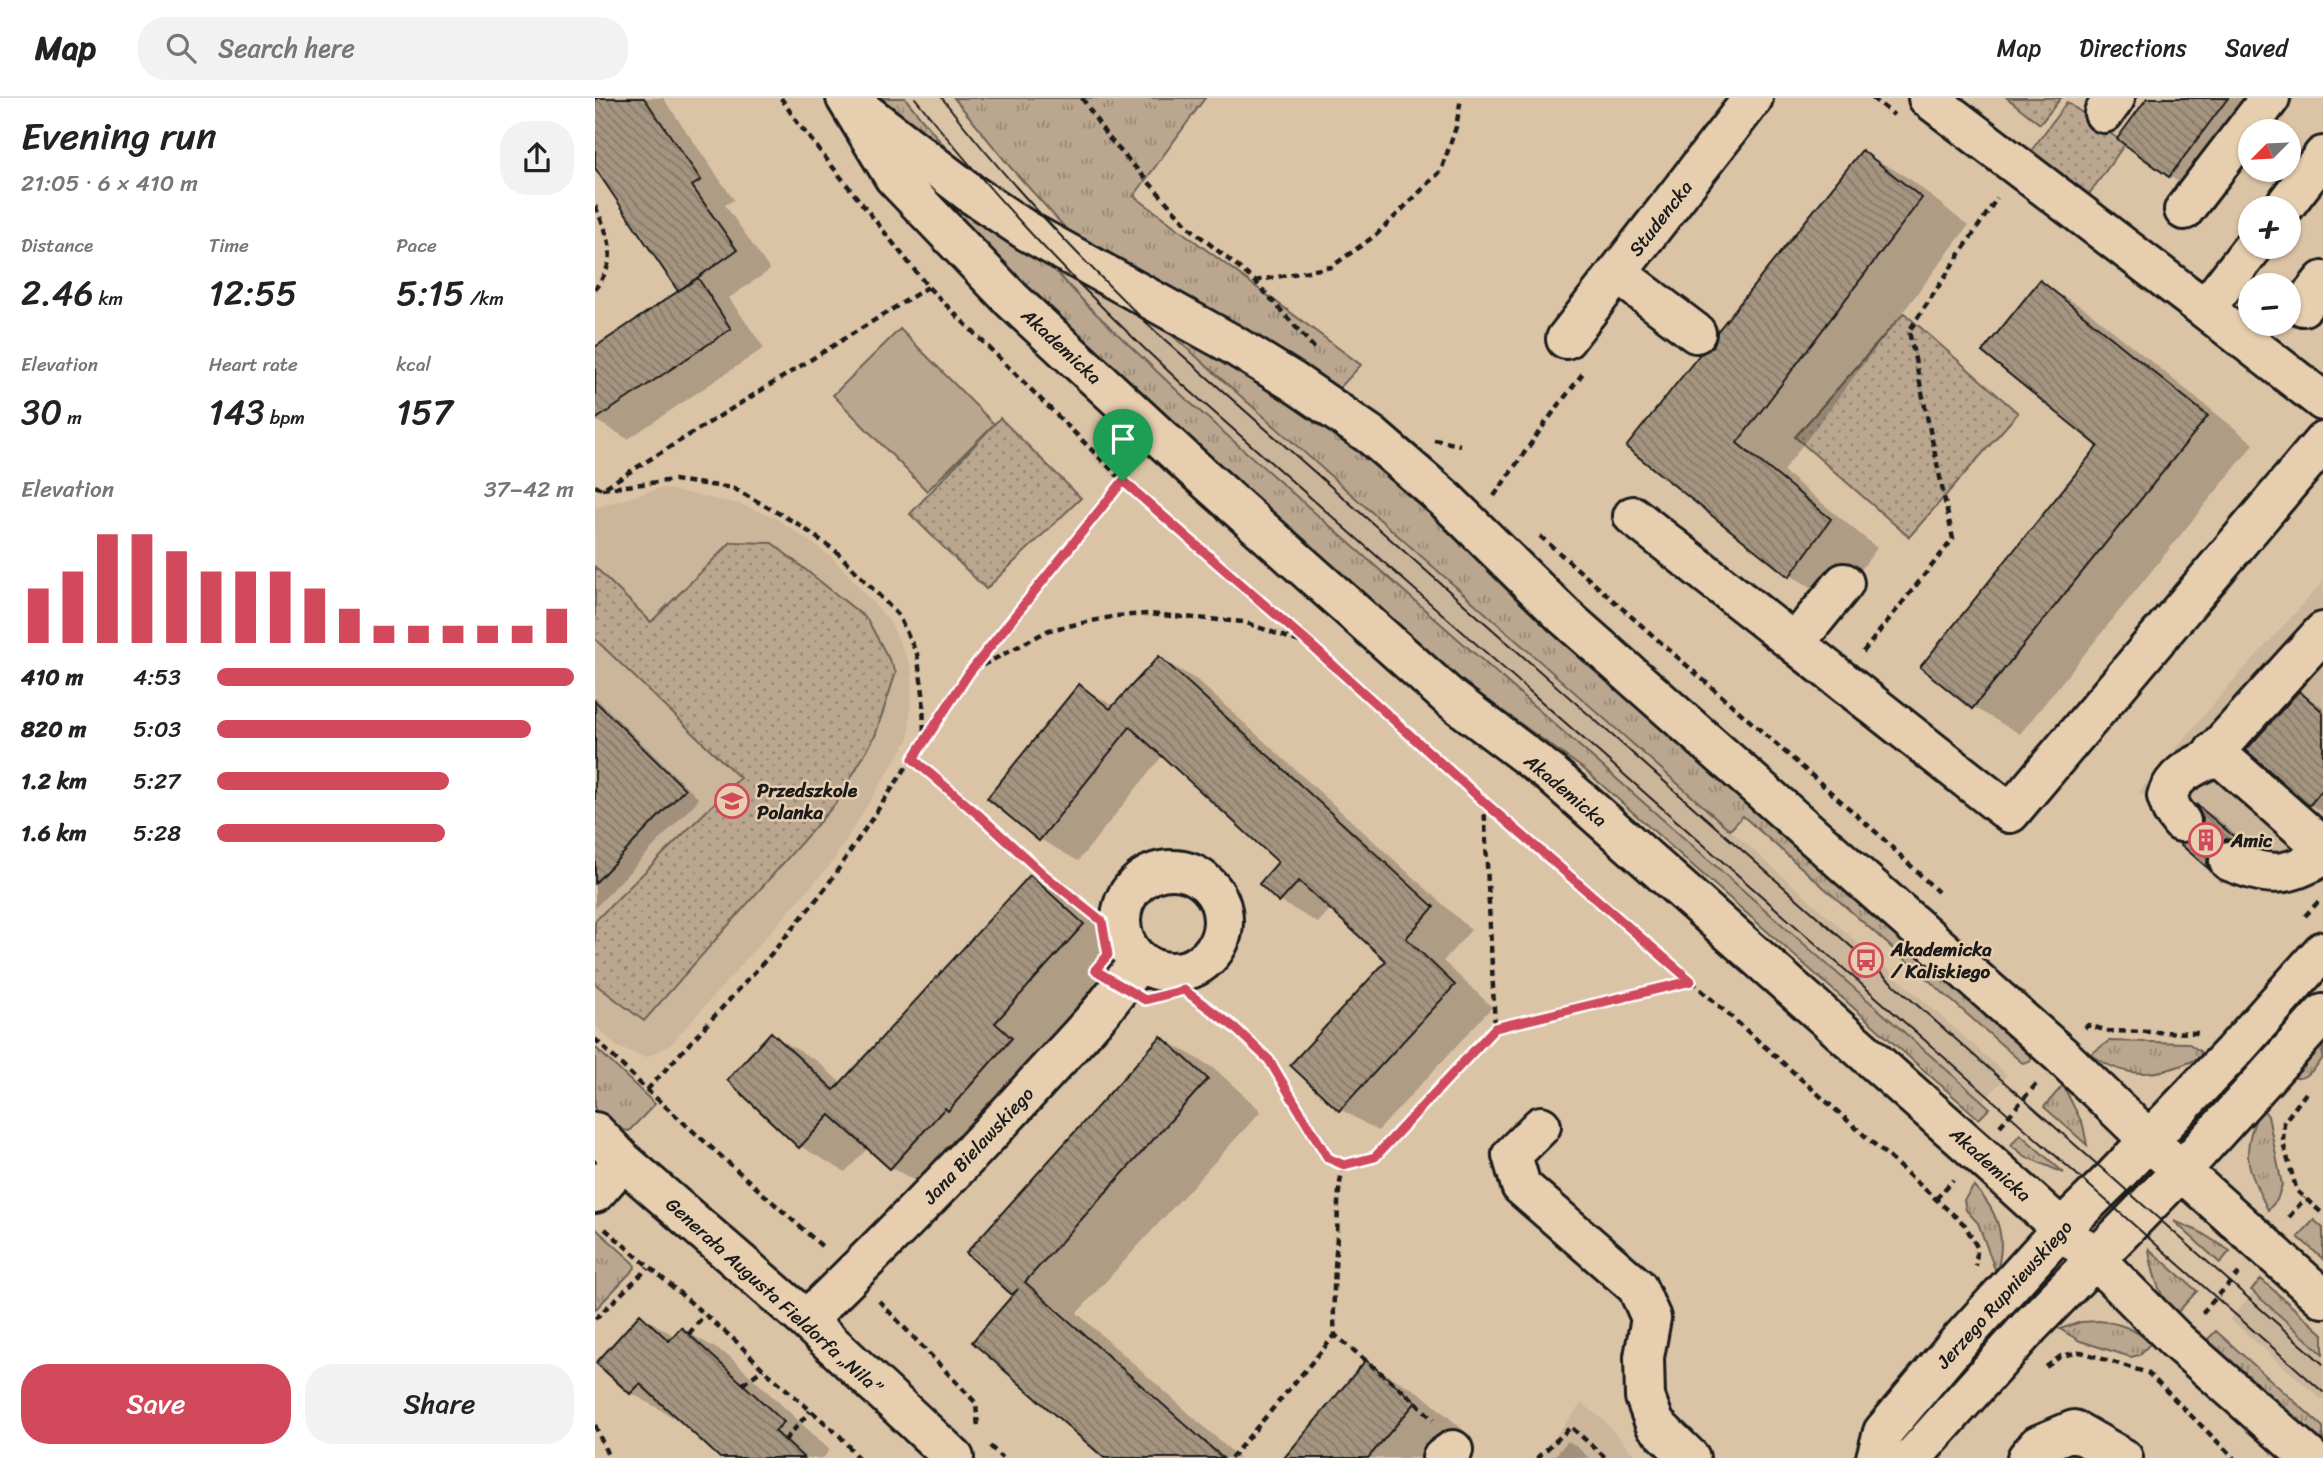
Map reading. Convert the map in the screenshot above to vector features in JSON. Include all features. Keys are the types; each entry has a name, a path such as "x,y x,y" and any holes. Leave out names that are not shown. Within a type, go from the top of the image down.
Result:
{"street":[{"name":"Studencka","path":"1566,339 1753,98"},
{"path":"1928,98 2323,401"},
{"path":"2184,209 2270,98"},
{"name":"Akademicka","path":"846,99 970,193 1027,231 1230,343 1292,381 1372,436 1446,500 1563,615 2061,1055 2181,1171 2323,1298"},
{"name":"Akademicka","path":"846,99 894,177 1012,300 1192,467 1450,697 1551,774 2097,1259 2177,1341 2310,1458"},
{"path":"2292,196 2323,156"},
{"path":"2205,309 2244,259"},
{"path":"1617,273 1696,333"},
{"path":"1633,516 2010,813 2323,442"},
{"path":"1795,643 1844,583"},
{"path":"2181,822 2172,810 2167,796 2172,783 2186,770 2207,760 2322,637"},
{"path":"2214,751 2323,847"},
{"path":"2229,861 2261,873 2275,874 2293,870 2323,856"},
{"name":"Jerzego Rupniewskiego","path":"1876,1458 1883,1432 1957,1344 2062,1228 2233,1052 2323,951"},
{"name":"Jana Bielawskiego","path":"806,1320 985,1141 1089,1027 1122,964"},
{"path":"1912,1458 2029,1327 2181,1171 2323,1014"},
{"path":"1541,1126 1511,1155 1521,1186 1637,1287 1651,1318 1644,1357 1645,1397 1655,1424 1690,1458"},
{"name":"Generała Augusta Fieldorfa „Nila”","path":"595,1132 623,1161 806,1320 973,1446"},
{"path":"599,1211 623,1161"},
{"path":"2027,1458 2038,1445 2074,1430 2123,1458"}],"path":[{"path":"781,98 928,288 1123,481 1936,1199 1970,1233 1977,1247 1976,1269"},
{"path":"1082,98 1107,136 1190,228 1255,281 1322,357"},
{"path":"1255,281 1331,267 1376,235 1441,171 1457,127 1461,98"},
{"path":"1891,618 1953,539 1909,331 1999,195"},
{"path":"595,206 605,228 612,255 605,275 595,289"},
{"path":"602,489 928,288"},
{"path":"1504,504 1494,495 1546,422"},
{"path":"1428,438 1460,445"},
{"path":"595,486 602,489 674,480 733,488 798,524 837,552 898,615 917,654 923,693 924,741"},
{"path":"647,1090 773,952 816,900 969,673 1123,481"},
{"path":"1535,531 1877,833 1945,898"},
{"path":"969,673 1049,630 1116,616 1148,614 1244,622 1313,647"},
{"path":"913,759 1043,874 1102,921 1122,964 1145,1000 1184,990 1234,1027 1269,1060 1328,1158 1344,1165 1375,1157 1495,1028 1691,981"},
{"path":"1484,802 1495,1028"},
{"path":"2077,1016 2088,1025 2108,1031 2190,1033 2208,1030"},
{"path":"2081,1033 2088,1025"},
{"path":"595,1039 647,1090 853,1274 976,1403 973,1446 1002,1458"},
{"path":"2005,1121 2028,1094"},
{"path":"2294,1107 2284,1122 2283,1143 2294,1185 2323,1214"},
{"path":"1344,1165 1340,1178 1338,1208 1333,1314 1335,1335 1416,1402 1440,1428 1448,1454"},
{"path":"1936,1199 1959,1173"},
{"path":"2282,1225 2305,1198"},
{"path":"599,1211 648,1268 738,1343 763,1369 840,1436 857,1458"},
{"path":"595,1319 648,1268"},
{"path":"2211,1304 2235,1277"},
{"path":"689,1334 704,1315"},
{"path":"1231,1458 1335,1335"},
{"path":"2041,1372 2061,1356 2081,1352 2148,1373 2234,1458"},
{"path":"743,1384 763,1369"},
{"path":"785,1440 810,1411"},
{"path":"595,1425 609,1458"},
{"path":"1537,1458 1571,1427 1606,1458"}],"shaded area":[{"path":"1038,252 1147,313 2007,1075 1983,1102 1187,400 1087,305"},
{"name":"Przedszkole Polanka","path":"661,488 739,504 774,517 833,558 890,622 912,669 909,738 831,864 670,1045 646,1057 617,1047 595,1025 595,508"},
{"path":"2323,582 2323,856 2217,876 2170,835 2161,811 2139,792 2233,681"},
{"path":"2253,1293 2323,1354 2323,1401 2230,1319"},
{"path":"1582,1403 1602,1419 1637,1458 1534,1458 1542,1453"}],"green space":[{"path":"882,98 905,98 962,168 918,133"},
{"path":"954,98 1205,98 1134,196 1361,365 1335,393 1078,242 1011,168"},
{"path":"2007,98 2061,98 2040,124"},
{"path":"2067,102 2125,144 2089,194 2031,151"},
{"path":"905,165 1038,252 1087,305 1187,400 1990,1108 1979,1119 1585,770 1454,676 1162,417 1024,287"},
{"path":"1147,313 1319,417 1392,476 1519,602 2029,1053 2032,1057 2030,1061 2020,1061 1743,816 1730,830"},
{"path":"1904,313 2018,413 1909,537 1795,437"},
{"path":"900,329 994,424 927,491 833,395"},
{"path":"1000,418 1081,498 986,589 910,514"},
{"path":"731,542 772,543 867,619 896,672 875,736 837,802 644,1021 595,984 595,921 740,778 595,639 595,567 651,622"},
{"path":"2109,1041 2188,1043 2205,1055 2162,1071 2133,1072 2105,1063 2091,1054"},
{"path":"2323,1043 2323,1058 2312,1071 2299,1078 2288,1075"},
{"path":"595,1047 655,1104 629,1131 617,1129 595,1110"},
{"path":"2063,1085 2083,1125 2087,1145 2044,1107"},
{"path":"2261,1107 2268,1116 2282,1185 2277,1200 2268,1210 2248,1159 2250,1136"},
{"path":"2020,1134 2064,1173 2026,1157 2011,1145"},
{"path":"1974,1186 1989,1205 1998,1226 2001,1248 1996,1272 1978,1223 1966,1210 1964,1200"},
{"path":"2314,1220 2323,1228 2323,1259 2298,1237"},
{"path":"2174,1221 2198,1231 2230,1251 2220,1263"},
{"path":"595,1228 634,1263 635,1268 595,1310"},
{"path":"2149,1249 2197,1291 2176,1314 2157,1284"},
{"path":"2261,1279 2323,1334 2323,1354 2251,1290"},
{"path":"2099,1321 2127,1328 2151,1343 2139,1355 2131,1357 2080,1341 2060,1329 2081,1322"},
{"path":"2216,1331 2323,1427 2323,1444 2206,1341"}],"building":[{"path":"595,98 644,98 701,180 692,186 737,250 678,291 595,168"},
{"path":"2147,98 2228,98 2169,177 2117,139"},
{"path":"1862,150 1922,198 1737,443 1831,519 1789,577 1626,447 1700,354 1713,347 1717,332"},
{"path":"698,278 731,329 595,420 595,347"},
{"path":"2040,280 2208,416 1972,709 1920,667 2098,446 1982,352"},
{"path":"1159,656 1434,907 1406,938 1455,985 1339,1111 1290,1065 1386,961 1299,881 1279,903 1259,884 1278,862 1130,727 1039,841 987,798 1079,684 1110,709"},
{"name":"Amic","path":"2299,691 2323,712 2323,789 2309,806 2246,750"},
{"path":"595,701 685,789 595,883"},
{"path":"2196,804 2239,841 2226,839 2215,845 2208,854 2207,864 2210,870 2179,843 2194,840 2201,831 2203,819"},
{"path":"1030,875 1084,924 995,1023 1012,1038 948,1111 945,1108 890,1169 830,1115 799,1148 727,1080 771,1032 834,1090"},
{"path":"1161,1036 1208,1079 1025,1282 1223,1458 1104,1458 972,1342 1018,1289 1012,1295 966,1253"},
{"path":"640,1314 669,1341 681,1327 784,1422 775,1431 804,1458 720,1458 640,1384 630,1394 596,1363"},
{"path":"1366,1360 1416,1402 1368,1458 1284,1458"}],"tram line":[{"path":"915,98 977,174 1043,246 1182,384 2323,1392"},
{"path":"942,98 1044,218 1155,331 2323,1364"}],"place":[{"name":"Przedszkole Polanka","path":"732,801"},
{"name":"Amic","path":"2206,840"},
{"name":"Akademicka / Kaliskiego","path":"1866,960"}],"route":[{"path":"1123,481 1313,647 1484,802 1691,981 1495,1028 1375,1157 1344,1165 1328,1158 1269,1060 1234,1027 1184,990 1145,1000 1095,970 1108,955 1102,921 1043,874 913,759 969,673 1123,481"}]}
